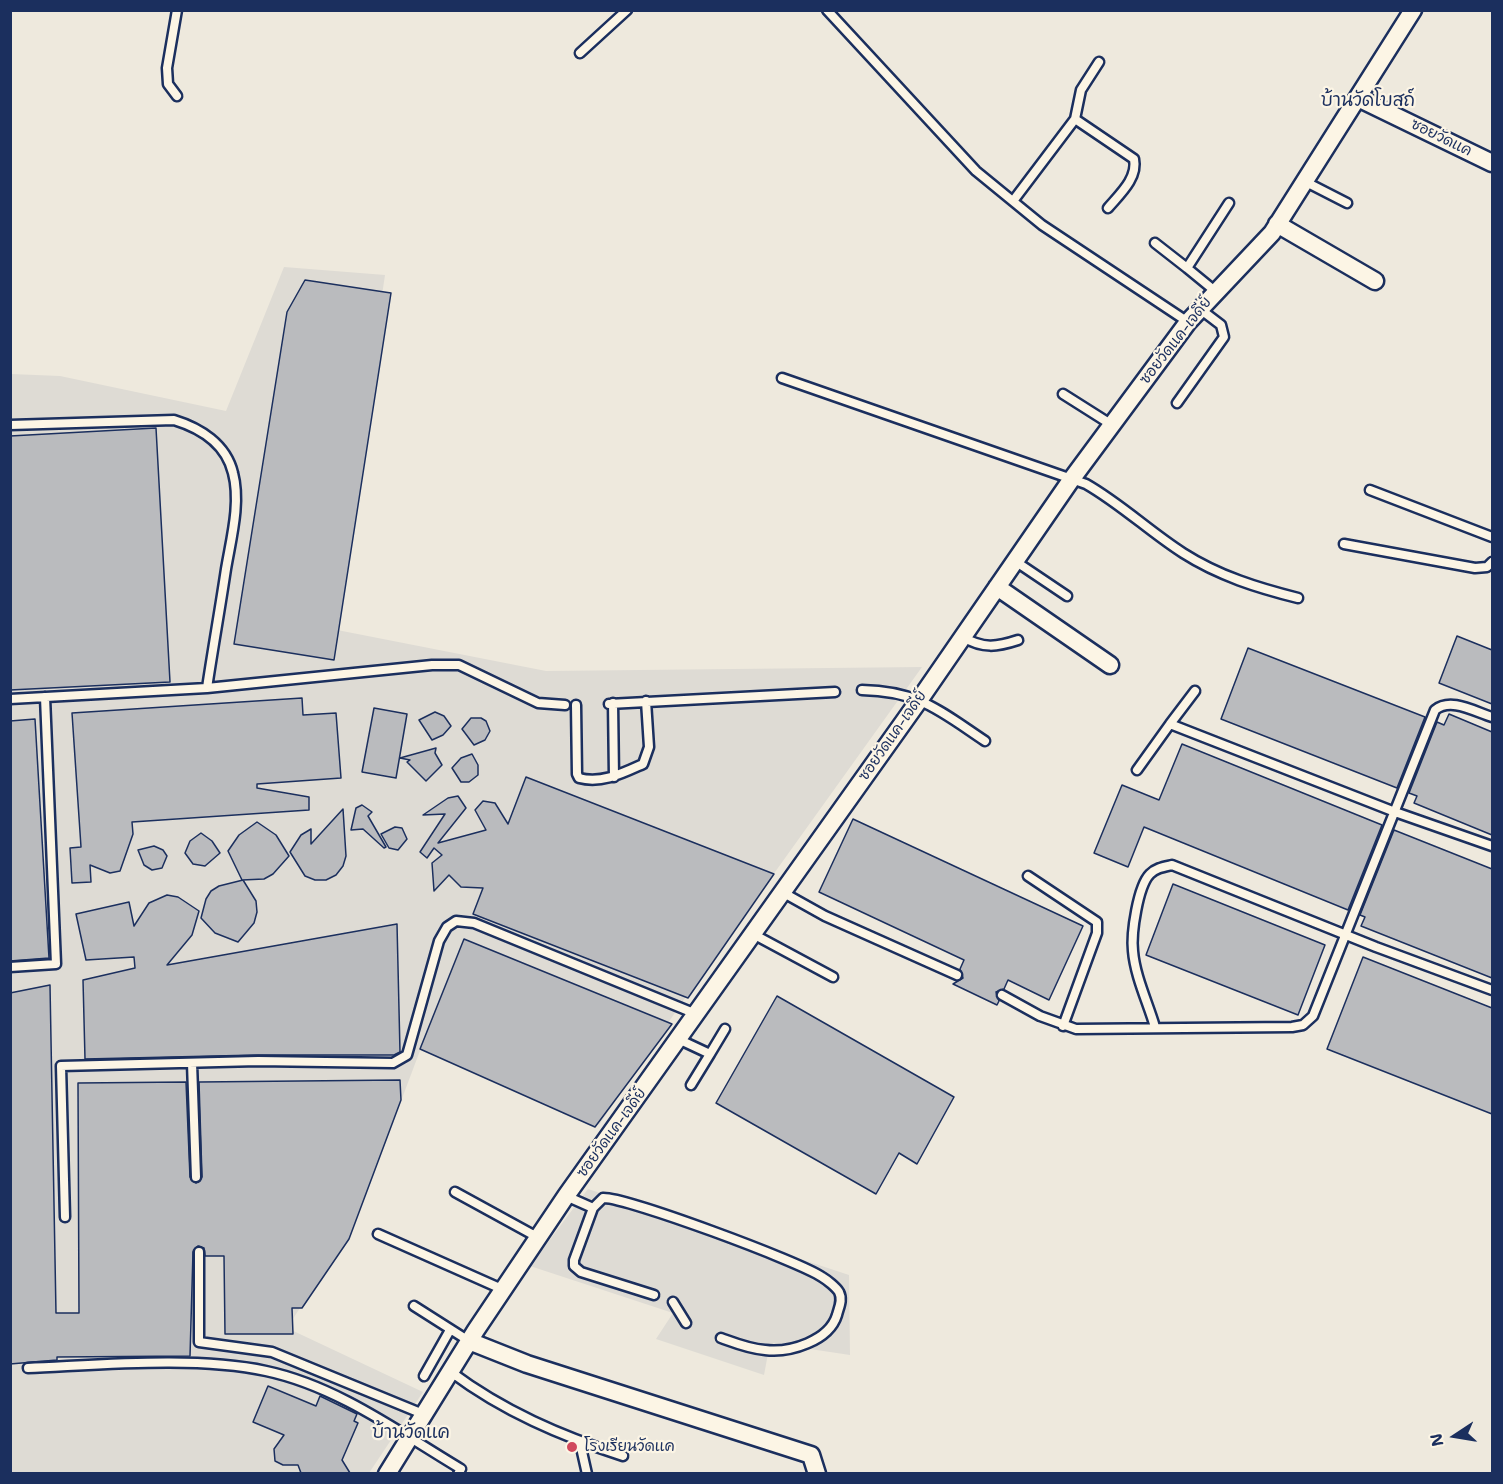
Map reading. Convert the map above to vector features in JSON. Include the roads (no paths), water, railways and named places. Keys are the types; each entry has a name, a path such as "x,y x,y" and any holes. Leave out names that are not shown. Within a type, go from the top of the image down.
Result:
{"street":[{"name":"ซอยวัดแค-เจดีย์","path":"387,1473 469,1341 566,1196 920,699 1071,480 1188,322 1215,291 1258,250 1277,224 1413,10"},
{"name":"ซอยวัดแค","path":"1358,98 1492,163"},
{"path":"1277,224 1375,281"},
{"path":"997,587 1110,665"},
{"path":"469,1341 527,1364 812,1455 817,1473"}],"lane":[{"path":"177,10 167,68 168,84 177,96"},
{"path":"580,53 627,10"},
{"path":"827,10 950,146 976,171 1042,225 1188,322"},
{"path":"1013,201 1075,119 1081,90 1099,62"},
{"path":"1075,119 1134,159 1136,168 1131,180 1108,208"},
{"path":"1304,181 1347,203"},
{"path":"1187,268 1229,203"},
{"path":"1155,243 1215,291"},
{"path":"1177,403 1224,337 1221,325 1200,309"},
{"path":"782,378 1086,484 1105,495 1184,554 1234,580 1298,598"},
{"path":"1064,394 1112,425"},
{"path":"10,425 174,420 195,426 210,437 223,454 233,471 236,491 234,521 207,688"},
{"path":"1370,490 1492,537"},
{"path":"1344,544 1475,568 1486,567 1492,561"},
{"path":"1016,561 1067,596"},
{"path":"963,638 978,646 988,647 1018,640"},
{"path":"10,699 207,688 432,665 459,666 538,703 565,705"},
{"path":"862,690 885,691 920,699 985,741"},
{"path":"1137,770 1195,691"},
{"path":"614,777 611,703 835,692"},
{"path":"10,966 56,964 45,697"},
{"path":"576,705 579,778 614,777 643,764 648,756 646,701"},
{"path":"1002,995 1063,1026 1095,1030 1303,1025 1313,1016 1435,710 1442,705 1451,704 1492,717"},
{"path":"1170,724 1395,812 1492,846"},
{"path":"1155,1027 1132,951 1140,892 1149,875 1158,868 1172,865 1345,935 1492,990"},
{"path":"1028,876 1097,922 1097,933 1063,1026"},
{"path":"782,892 825,916 957,975"},
{"path":"65,1216 62,1066 258,1061 393,1063 400,1061 407,1055 439,940 447,927 456,921 474,923 696,1014"},
{"path":"753,934 833,977"},
{"path":"692,1085 725,1029"},
{"path":"678,1039 710,1054"},
{"path":"192,1063 196,1177"},
{"path":"455,1192 539,1239"},
{"path":"566,1196 593,1208"},
{"path":"654,1295 580,1272 574,1266 574,1260 593,1208 598,1201 609,1198 733,1239 821,1276 839,1292 841,1302 835,1323 825,1335 785,1349 766,1350 721,1338"},
{"path":"378,1234 504,1290"},
{"path":"199,1252 199,1342 272,1352 423,1414"},
{"path":"673,1302 686,1323"},
{"path":"414,1306 469,1341"},
{"path":"424,1376 450,1330"},
{"path":"28,1368 199,1364 265,1370 294,1379 365,1409 462,1472"},
{"path":"451,1371 484,1397 504,1408 580,1443 623,1456"},
{"path":"580,1443 586,1473"}],"place":[{"name":"โรงเรียนวัดแค","path":"572,1447"}],"district":[{"name":"บ้านวัดโบสถ์","path":"1368,101"},
{"name":"บ้านวัดแค","path":"411,1433"}]}
